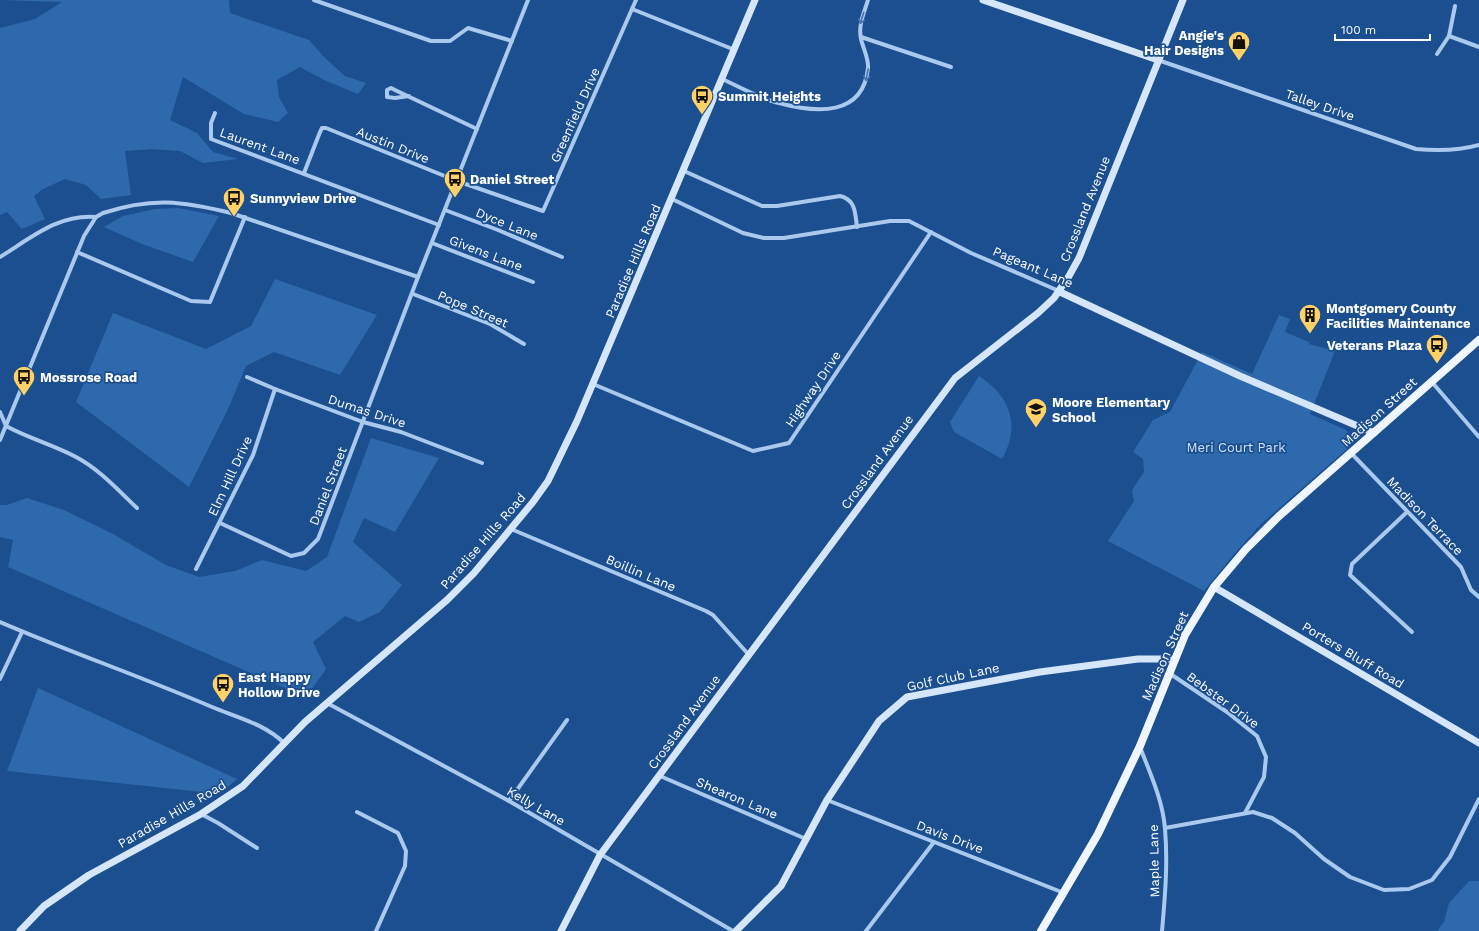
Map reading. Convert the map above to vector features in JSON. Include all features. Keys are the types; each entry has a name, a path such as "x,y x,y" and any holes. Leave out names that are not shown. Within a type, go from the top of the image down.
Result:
{"main road":[{"name":"Madison Street","path":"1041,931 1098,834 1140,746 1168,673 1187,630 1214,587 1256,538 1351,452 1374,434 1431,381 1479,340"}],"street":[{"path":"314,0 431,41 450,41 468,28 512,41"},
{"name":"Daniel Street","path":"220,523 290,556 304,553 318,538 413,294 418,277 528,0"},
{"name":"Greenfield Drive","path":"457,181 543,211 636,0"},
{"name":"Paradise Hills Road","path":"20,931 44,906 89,875 201,814 243,786 284,743 326,703 447,600 511,529 548,481 563,453 684,171 755,0"},
{"path":"722,79 778,103 828,110 843,107 857,97 866,82 868,66 861,37 860,23 868,0"},
{"path":"983,0 1158,60"},
{"name":"Crossland Avenue","path":"561,931 600,855 955,378 1038,313 1060,292 1079,258 1183,0"},
{"path":"1437,54 1449,36 1455,6"},
{"path":"632,9 735,50"},
{"path":"1449,36 1479,47"},
{"path":"861,37 950,67"},
{"name":"Talley Drive","path":"1158,60 1416,149 1434,151 1452,150 1479,144"},
{"path":"409,96 395,98 387,97 387,90 391,88 409,96 478,129"},
{"name":"Laurent Lane","path":"215,113 210,123 211,139 439,225"},
{"name":"Austin Drive","path":"322,128 330,129 457,181"},
{"name":"Laurent Lane","path":"304,173 322,128"},
{"path":"684,171 762,206 777,206 840,196 847,197 854,206 857,227"},
{"name":"Pageant Lane","path":"672,199 743,233 764,238 784,238 905,221 919,225 971,253 1060,292 1240,376 1374,434"},
{"path":"0,440 84,236 96,217 103,213 126,207 161,202 204,207 245,218 418,277"},
{"name":"Dyce Lane","path":"445,210 562,257"},
{"path":"0,257 55,222 82,216 96,217"},
{"path":"77,252 191,301 210,302 245,218"},
{"name":"Highway Drive","path":"593,384 754,451 789,443 931,232"},
{"name":"Givens Lane","path":"432,243 533,282"},
{"name":"Pope Street","path":"413,294 490,324 524,344"},
{"name":"Dumas Drive","path":"247,377 274,389 363,422 401,432 482,463"},
{"path":"1431,381 1479,437"},
{"name":"Elm Hill Drive","path":"196,569 253,455 274,389"},
{"path":"0,412 6,426 23,436 76,457 96,471 137,508"},
{"name":"Madison Terrace","path":"1351,452 1461,567 1471,590 1479,597"},
{"path":"1407,512 1352,564 1350,575 1412,632"},
{"name":"Boillin Lane","path":"511,529 706,611 713,615 749,655"},
{"name":"Porters Bluff Road","path":"1214,587 1479,743"},
{"path":"0,622 244,720 269,731 284,743"},
{"path":"0,679 22,632"},
{"name":"Golf Club Lane","path":"736,931 781,886 807,840 827,800 879,722 907,697 1040,672 1138,659 1174,659"},
{"name":"Bebster Drive","path":"1168,673 1227,712 1257,736 1266,757 1264,777 1245,813"},
{"name":"Kelly Lane","path":"326,703 508,801 733,931"},
{"path":"508,801 567,720"},
{"name":"Maple Lane","path":"1140,746 1155,786 1165,828 1167,883 1162,931"},
{"name":"Shearon Lane","path":"660,776 807,840"},
{"path":"1165,828 1253,812 1277,821 1295,833 1324,859 1350,878 1384,890 1409,889 1432,880 1450,857 1479,799"},
{"name":"Davis Drive","path":"827,800 1064,893"},
{"path":"357,812 398,833 406,852 405,866 376,931"},
{"path":"201,814 257,848"},
{"path":"866,931 934,842"}],"green space":[{"path":"0,0 229,0 230,13 309,40 324,57 345,76 366,83 358,94 324,80 300,67 277,80 279,97 288,113 278,122 244,114 183,77 170,120 197,133 213,152 238,159 203,163 180,151 152,149 125,151 131,195 101,199 86,185 65,179 43,189 34,196 45,219 22,229 7,212 0,215 0,28 35,19 62,2"},
{"path":"178,208 219,216 193,262 142,244 104,227 123,216 155,209"},
{"path":"275,279 377,315 340,375 274,352 246,366 229,407 189,487 76,402 113,313 206,349 251,326"},
{"name":"Meri Court Park","path":"1279,315 1290,319 1285,332 1309,342 1309,344 1335,351 1310,414 1346,430 1349,437 1348,446 1347,449 1260,525 1204,591 1108,541 1134,501 1132,490 1144,472 1143,459 1133,452 1153,420 1170,412 1202,352 1252,374"},
{"path":"979,376 990,384 998,393 1005,402 1009,412 1011,434 1008,446 1002,459 954,432 950,422"},
{"path":"371,438 439,458 395,532 364,518 353,542 402,585 380,612 359,622 345,616 313,642 326,669 306,697 8,567 13,540 0,537 0,505 7,505 27,498 64,510 113,534 166,565 199,577 235,571 262,560 306,571 327,557"},
{"path":"38,688 237,779 220,794 7,771"},
{"path":"1469,881 1479,881 1479,931 1437,931 1444,922 1449,903"}],"place":[{"name":"Angie's Hair Designs","path":"1239,62"},
{"name":"Summit Heights","path":"702,116"},
{"name":"Daniel Street","path":"455,198"},
{"name":"Sunnyview Drive","path":"234,218"},
{"name":"Montgomery County Facilities Maintenance","path":"1310,334"},
{"name":"Veterans Plaza","path":"1437,364"},
{"name":"Mossrose Road","path":"24,396"},
{"name":"Moore Elementary School","path":"1036,428"},
{"name":"East Happy Hollow Drive","path":"223,704"}]}
